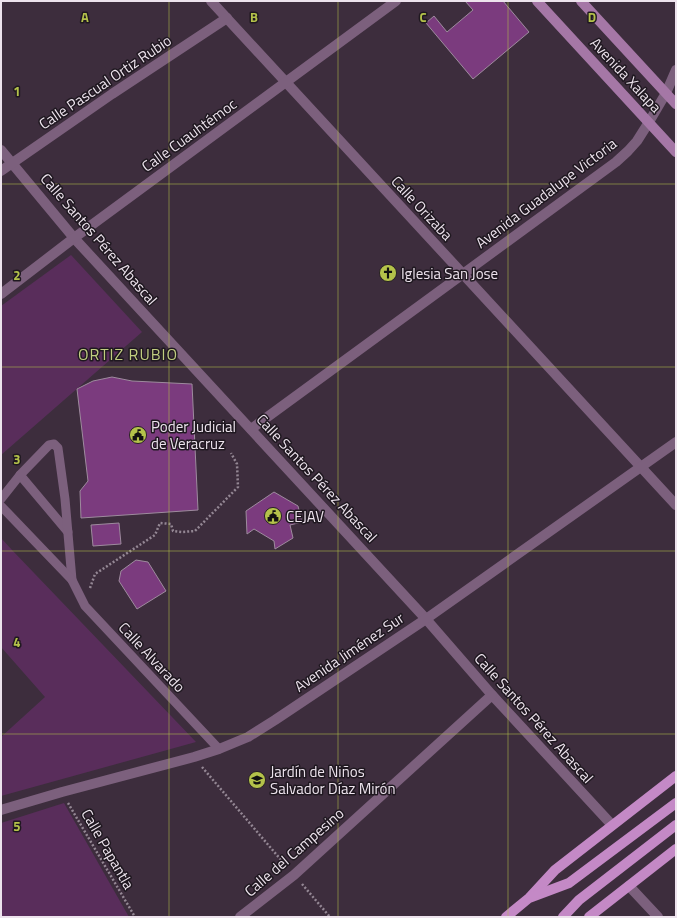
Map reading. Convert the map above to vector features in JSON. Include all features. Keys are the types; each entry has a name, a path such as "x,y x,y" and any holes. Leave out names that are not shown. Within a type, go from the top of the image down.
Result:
{"main road":[{"name":"Avenida Xalapa","path":"538,1 676,152"},
{"name":"Avenida Xalapa","path":"581,1 676,104"},
{"path":"506,917 529,898 555,870 676,776"},
{"path":"529,898 569,883 676,802"},
{"path":"563,917 579,900 676,825"},
{"path":"589,917 676,849"}],"street":[{"name":"Calle Orizaba","path":"211,1 676,505"},
{"name":"Calle Cuauhtémoc","path":"1,294 74,238 396,1"},
{"name":"Calle Pascual Ortiz Rubio","path":"1,171 112,94 227,18"},
{"name":"Avenida Guadalupe Victoria","path":"251,428 616,162 637,141 666,93 676,70"},
{"name":"Calle Santos Pérez Abascal","path":"1,150 74,238 251,428 426,619 492,695 612,825"},
{"name":"Avenida Jiménez Sur","path":"1,810 62,792 194,757 248,737 426,619 676,442"},
{"name":"Calle del Campesino","path":"240,917 294,875 492,695"},
{"path":"629,886 658,917"}],"lane":[{"name":"Calle Alvarado","path":"1,500 20,475 49,445 54,444 58,448 65,499 72,580"},
{"path":"20,475 68,532"},
{"name":"Calle Alvarado","path":"1,506 72,580 84,606 219,749"}],"path":[{"path":"84,606 95,574 155,535 160,523 171,524 173,531 195,531 238,487 237,464 231,452"},
{"path":"194,757 330,917"},
{"name":"Calle Papantla","path":"62,792 135,917"}],"shaded area":[{"path":"71,255 142,332 1,455 1,306"},
{"path":"1,538 196,742 1,796 1,737 45,697 1,647"},
{"path":"64,803 129,917 1,917 1,823"}],"building":[{"path":"465,1 503,1 529,32 473,79 426,23 434,16 447,32 473,10"},
{"name":"Poder Judicial de Veracruz","path":"112,377 132,381 192,384 198,510 81,518 80,491 88,481 77,389 93,381"},
{"name":"CEJAV","path":"274,492 298,506 302,522 290,525 293,538 275,549 274,541 254,529 247,534 246,511"},
{"path":"119,523 121,544 93,546 91,525"},
{"path":"136,560 148,562 166,591 137,609 119,581 121,571"}],"place":[{"name":"Iglesia San Jose","path":"388,273"},
{"name":"Poder Judicial de Veracruz","path":"138,435"},
{"name":"CEJAV","path":"273,516"},
{"name":"Jardín de Niños Salvador Díaz Mirón","path":"257,780"}],"district":[{"name":"ORTIZ RUBIO","path":"128,354"}]}
